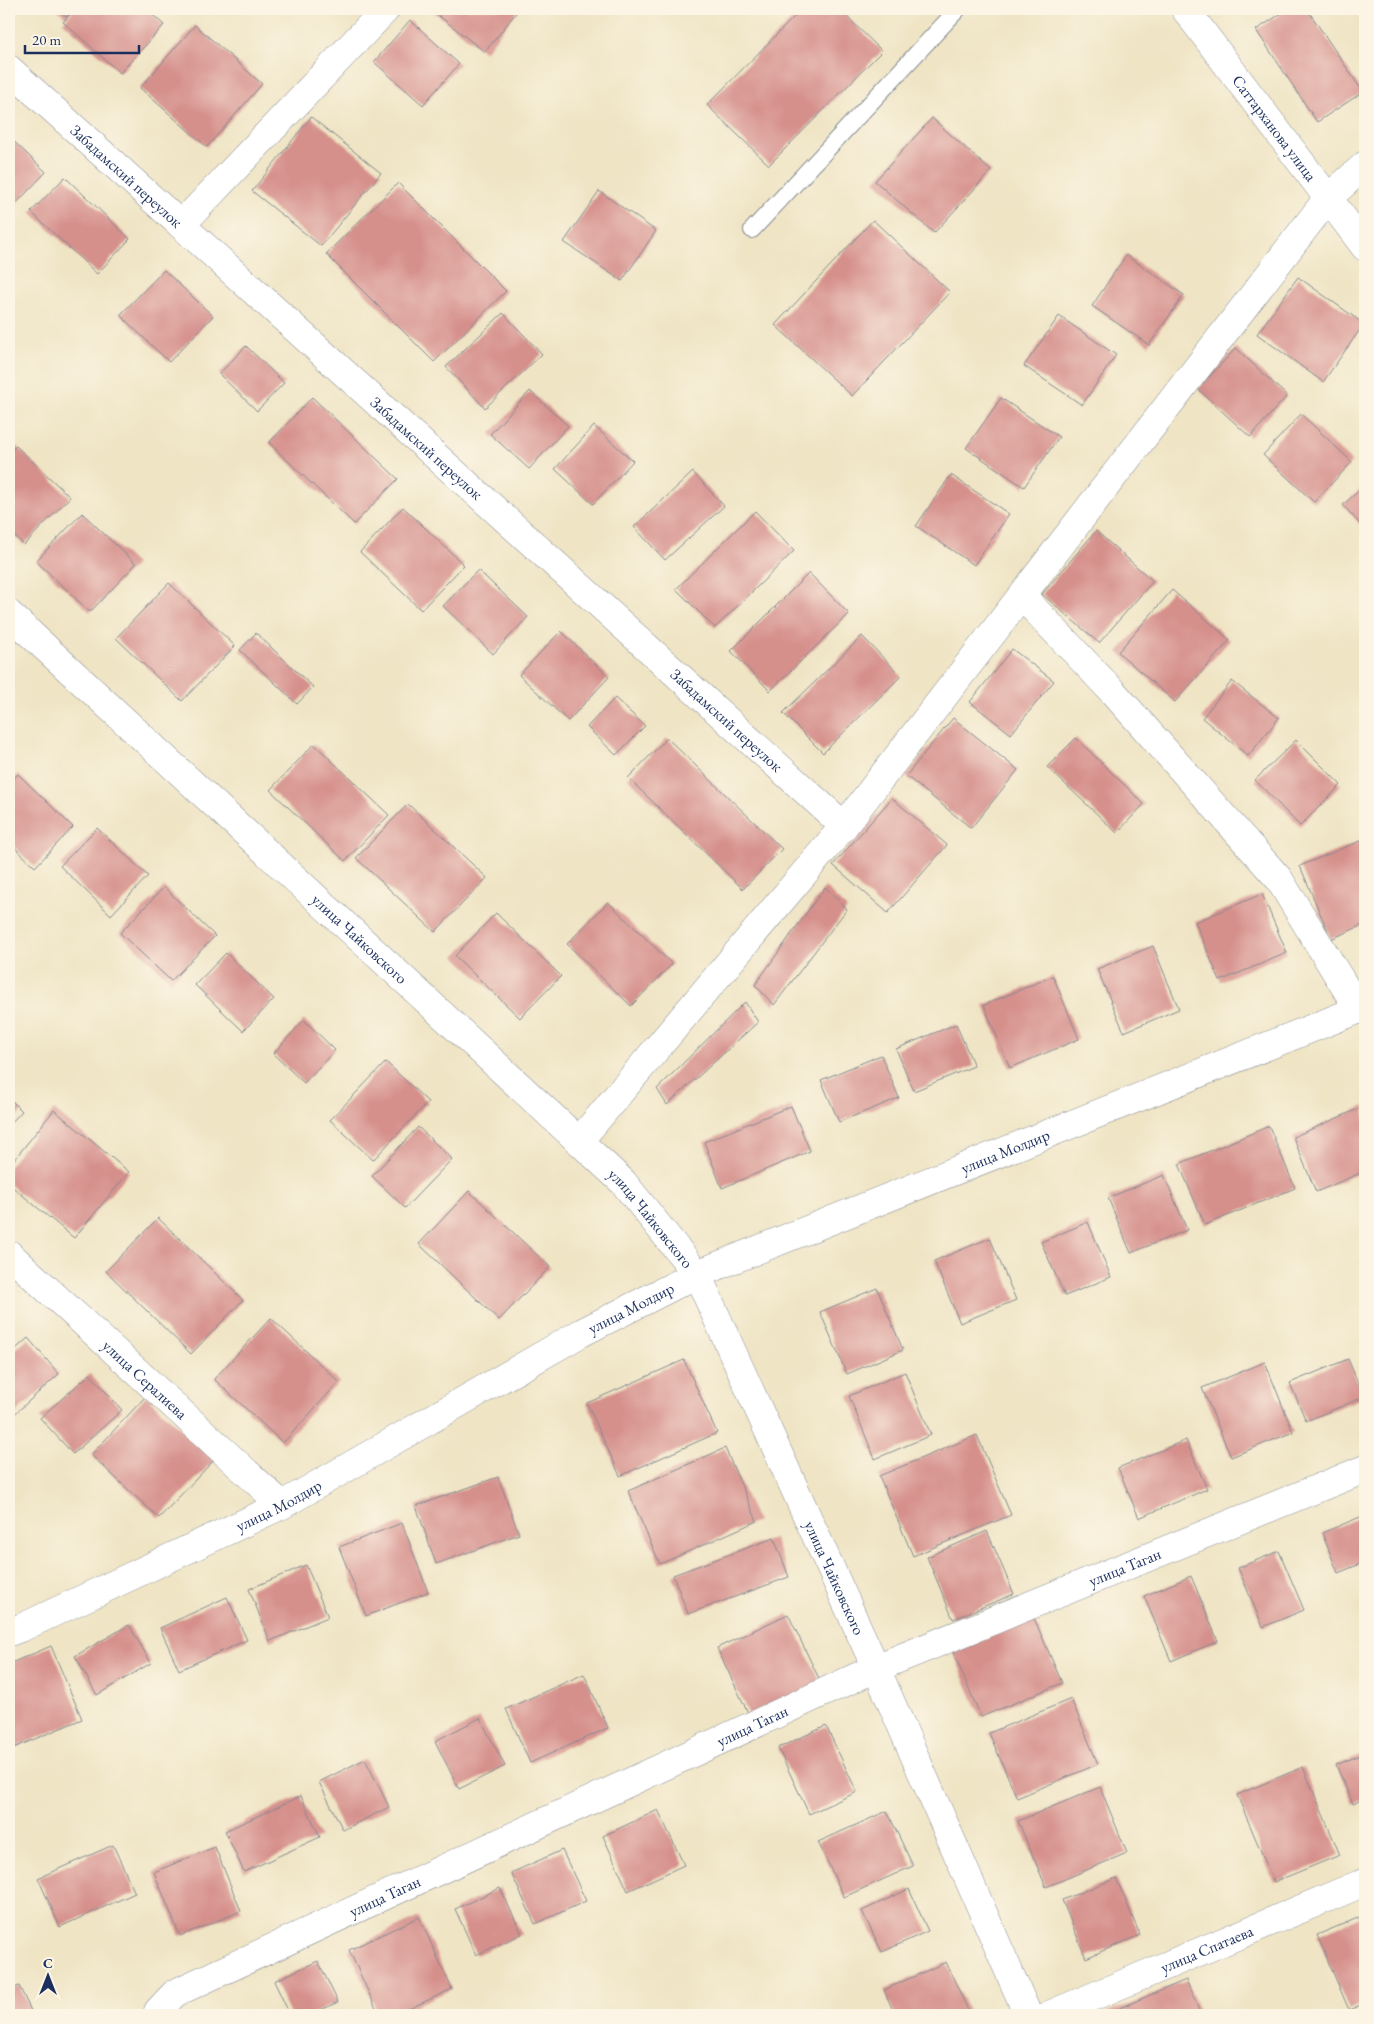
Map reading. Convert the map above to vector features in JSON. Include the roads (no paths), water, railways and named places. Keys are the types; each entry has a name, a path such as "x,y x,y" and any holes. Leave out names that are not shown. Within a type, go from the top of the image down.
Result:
{"street":[{"path":"181,225 386,9"},
{"name":"Саттарханова улица","path":"1185,9 1365,247"},
{"name":"Забадамский переулок","path":"9,69 844,826"},
{"path":"579,1141 844,826 1328,198 1365,166"},
{"path":"1022,596 1113,692 1279,879 1362,1008"},
{"name":"улица Чайковского","path":"9,614 623,1182 697,1274 876,1668 1028,2015"},
{"name":"улица Молдир","path":"9,1632 282,1505 581,1334 697,1274 1362,1008"},
{"name":"улица Сералиева","path":"9,1254 282,1505"},
{"name":"улица Таган","path":"158,2015 158,2011 175,1994 876,1668 1365,1469"},
{"name":"улица Спатаева","path":"1049,2015 1365,1882"}],"lane":[{"path":"752,230 958,9"}]}
